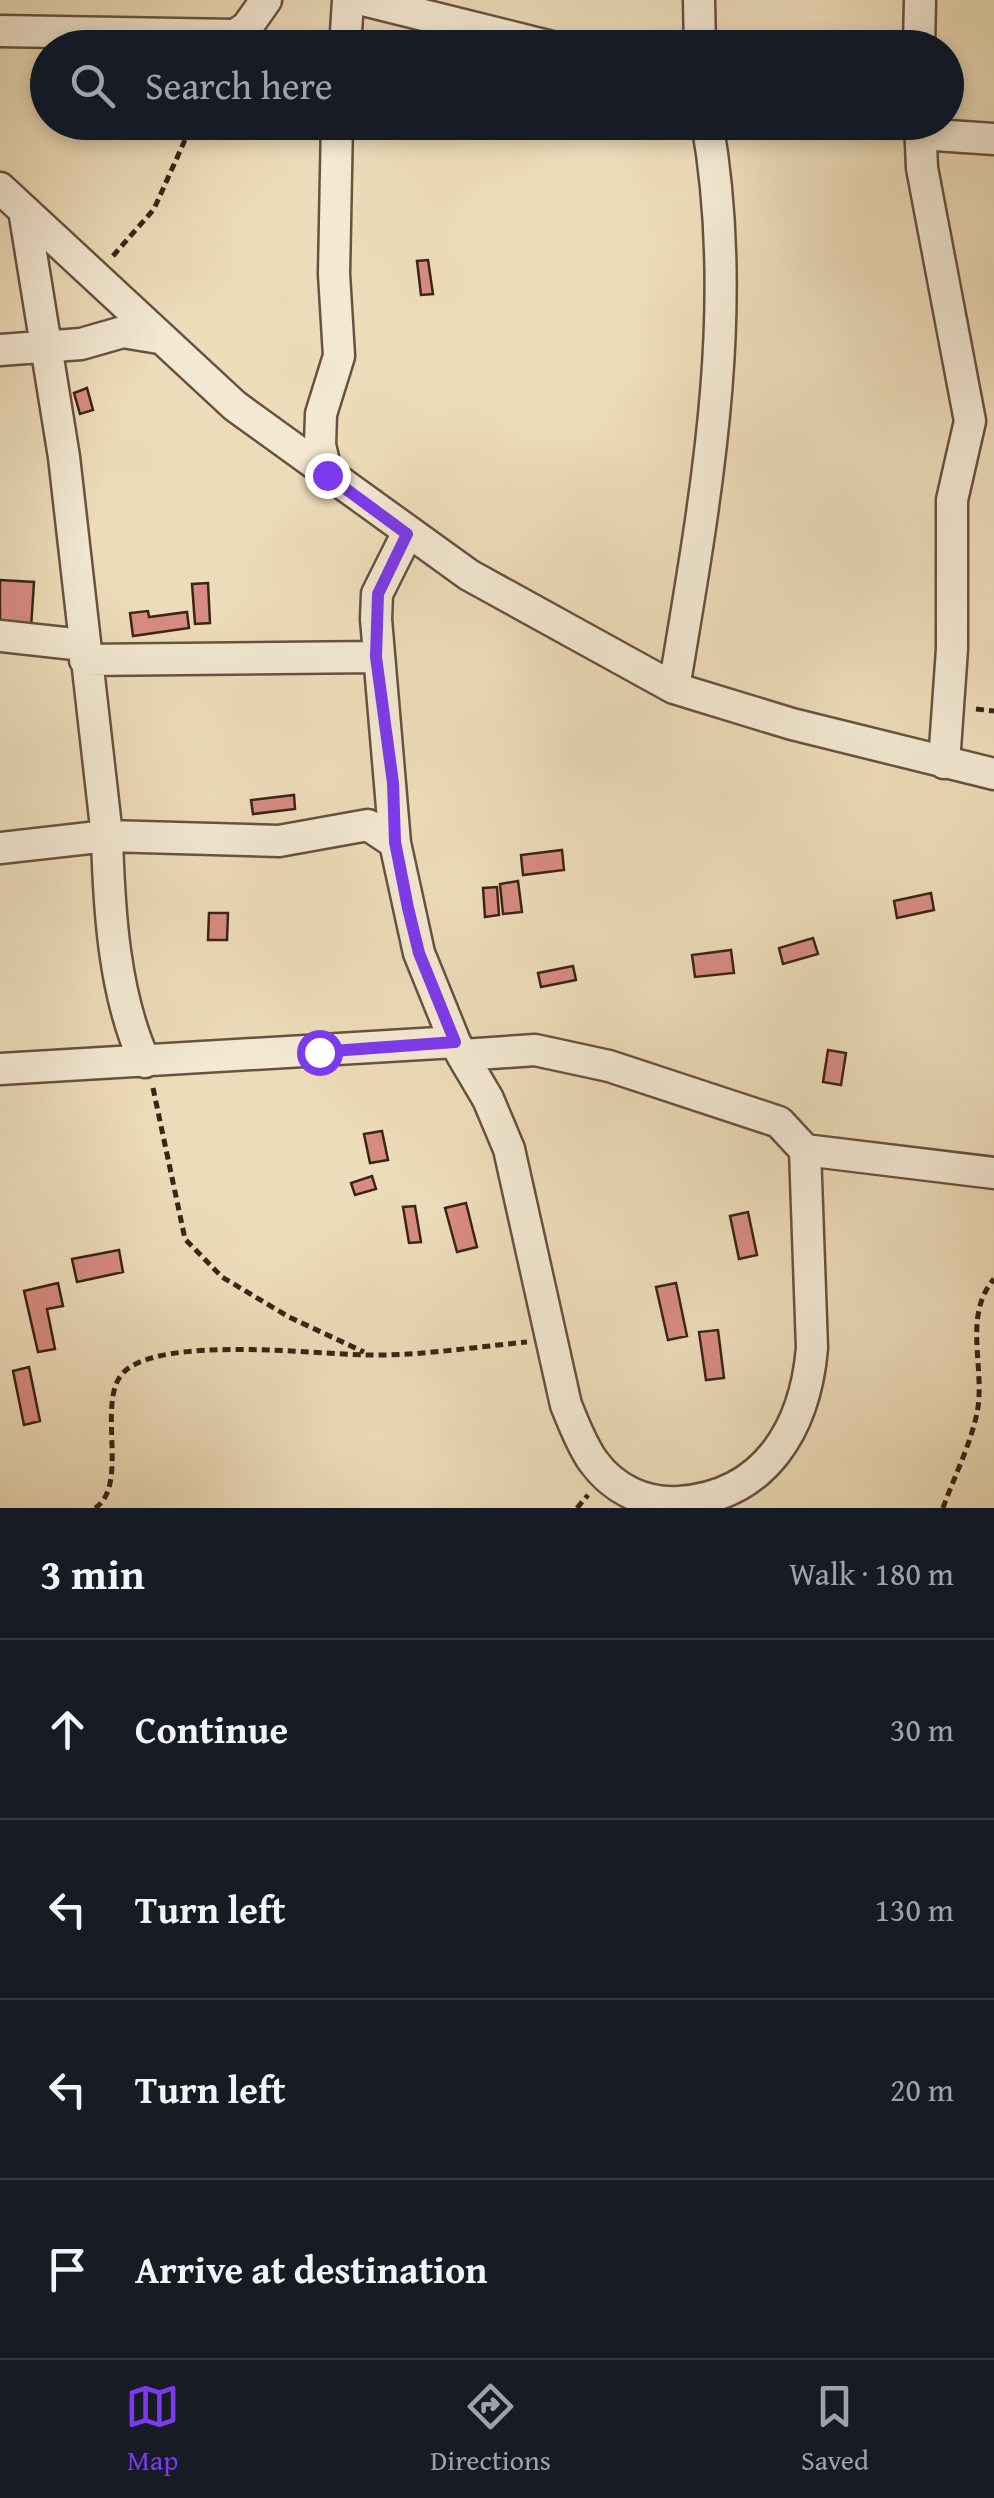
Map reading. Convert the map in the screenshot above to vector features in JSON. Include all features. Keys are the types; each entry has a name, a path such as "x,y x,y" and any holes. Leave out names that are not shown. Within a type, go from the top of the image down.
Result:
{"street":[{"path":"242,30 266,0"},
{"path":"346,30 348,0"},
{"path":"363,0 484,30"},
{"path":"699,0 700,30"},
{"path":"919,30 920,0"},
{"path":"0,32 30,32"},
{"path":"964,135 994,139"},
{"path":"327,475 320,445 322,414 339,356 334,274 337,140"},
{"path":"674,688 719,366 722,228 710,140"},
{"path":"921,140 922,168 970,421 952,500 953,618 944,763"},
{"path":"0,188 25,216 235,406 469,576 674,688 994,774"},
{"path":"25,216 49,347 108,836 108,888 132,1034 144,1062"},
{"path":"0,350 49,347 122,332 160,338"},
{"path":"0,1069 458,1048 535,1050 609,1066 780,1122 805,1150 810,1240 809,1380 767,1464 743,1487 710,1500 654,1503 636,1498 608,1476 581,1442 566,1405 508,1149 488,1099 458,1048 419,953 395,842 393,783 376,657 378,594 407,534"},
{"path":"0,636 84,653 376,657"},
{"path":"0,848 108,836 279,841 368,825 395,842"},
{"path":"805,1150 994,1173"}],"path":[{"path":"93,278 154,209 185,140"},
{"path":"144,1062 170,1153 185,1239 222,1277 290,1317 368,1355"},
{"path":"942,1508 976,1416 981,1385 977,1315 980,1298 994,1280"},
{"path":"94,1508 100,1505 108,1485 114,1391 122,1372 139,1362 218,1350 368,1355 554,1340"}],"building":[{"path":"428,260 433,294 421,295 417,261"},
{"path":"87,388 93,410 80,414 74,393"},
{"path":"0,580 34,582 31,628 0,626"},
{"path":"208,583 210,623 195,624 192,584"},
{"path":"148,611 149,617 187,612 189,628 133,636 130,613"},
{"path":"294,795 295,809 253,814 251,800"},
{"path":"562,850 564,870 523,875 521,855"},
{"path":"518,881 522,912 503,914 500,884"},
{"path":"497,887 499,915 485,917 483,888"},
{"path":"931,893 934,910 897,918 894,901"},
{"path":"209,913 228,913 227,940 208,940"},
{"path":"813,938 818,954 783,964 779,948"},
{"path":"731,950 734,973 695,977 692,955"},
{"path":"573,966 576,980 541,987 538,973"},
{"path":"828,1050 846,1053 841,1085 823,1082"},
{"path":"382,1131 388,1160 370,1163 364,1134"},
{"path":"372,1176 376,1189 355,1195 351,1183"},
{"path":"466,1203 477,1247 457,1252 445,1208"},
{"path":"415,1206 421,1242 409,1243 403,1207"},
{"path":"748,1212 757,1255 739,1259 730,1216"},
{"path":"119,1250 123,1272 77,1282 72,1259"},
{"path":"58,1283 63,1306 47,1309 55,1349 38,1352 24,1291"},
{"path":"676,1283 687,1336 668,1340 656,1287"},
{"path":"718,1330 724,1378 706,1380 699,1332"},
{"path":"29,1367 40,1421 24,1425 13,1371"}],"route":[{"path":"319,1052 455,1042 419,953 408,908 404,868 395,842 393,783 376,657 378,594 407,534 327,475"}]}
